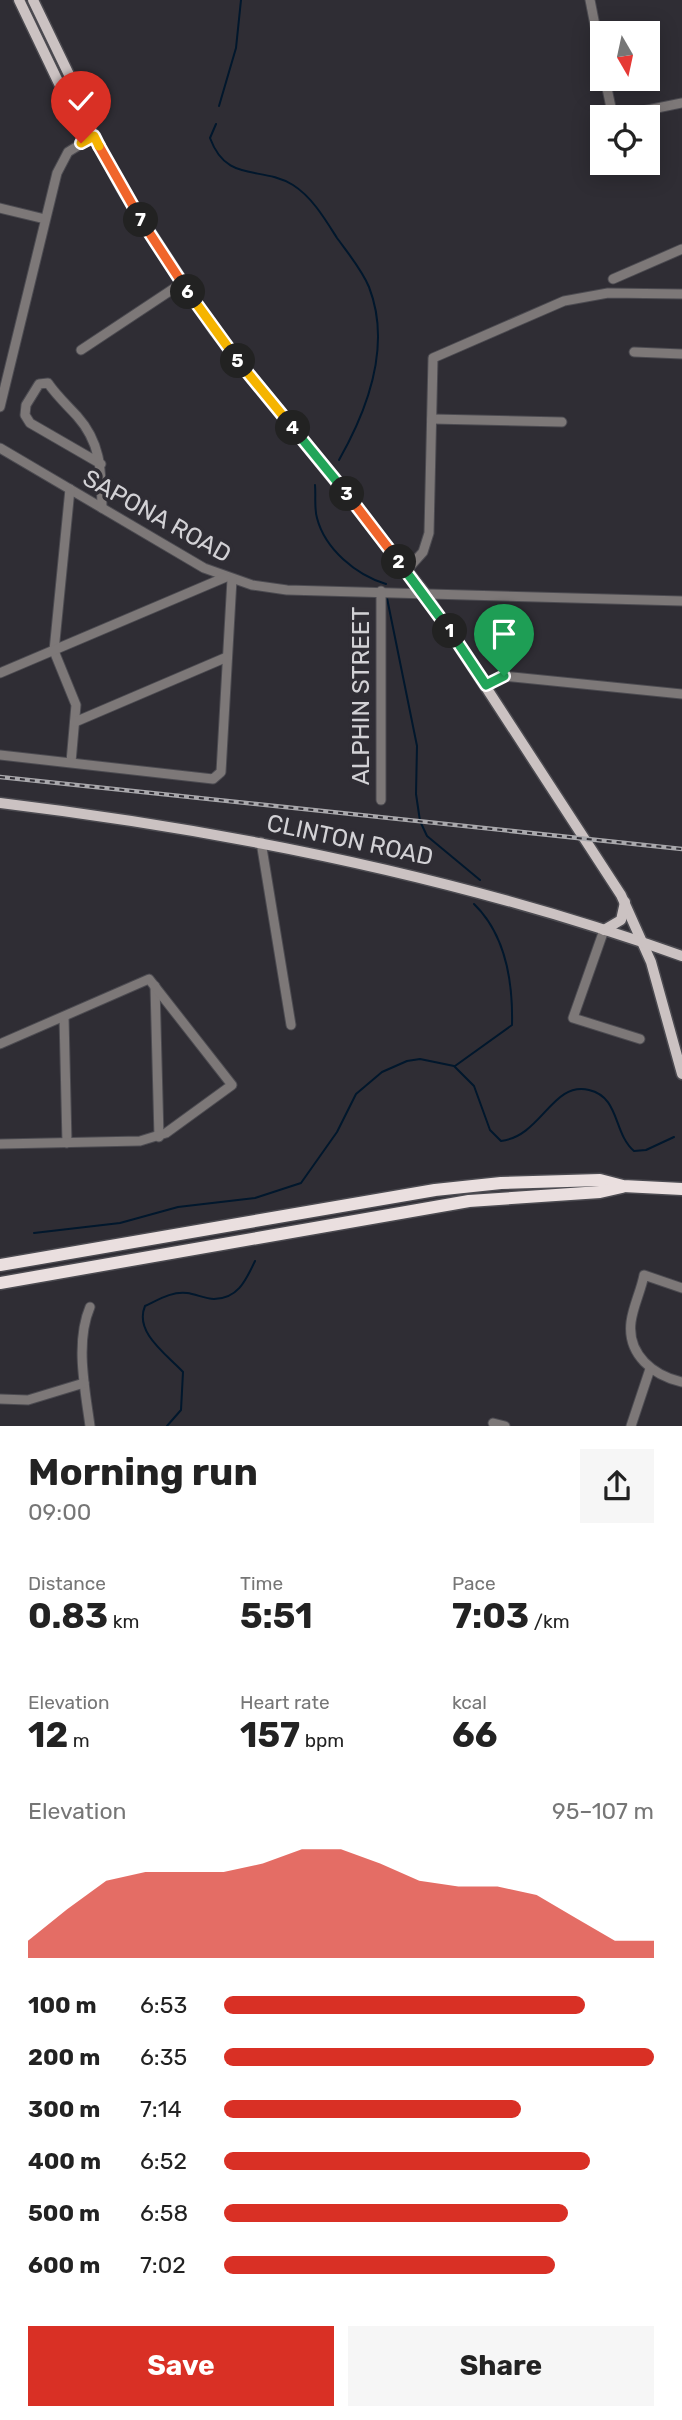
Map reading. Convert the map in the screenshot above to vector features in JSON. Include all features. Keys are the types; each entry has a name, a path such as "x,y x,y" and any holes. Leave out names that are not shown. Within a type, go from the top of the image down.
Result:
{"highway":[{"path":"0,1265 435,1190 600,1180 623,1186 682,1189"},
{"path":"0,1283 447,1205 535,1194 600,1192 623,1186"}],"main road":[{"path":"19,0 76,119 88,125"},
{"path":"26,0 32,11 41,16"},
{"path":"33,0 88,114 88,125 128,199 182,283 223,342 424,592 625,902 644,943 682,1074"},
{"name":"CLINTON ROAD","path":"0,803 137,820 261,842 437,881 682,956"},
{"path":"604,930 615,926 621,920 625,902"}],"street":[{"path":"590,0 594,21"},
{"path":"660,107 682,103"},
{"path":"0,407 45,219 62,162 68,152 94,136"},
{"path":"0,208 45,219"},
{"path":"613,279 682,249"},
{"path":"81,350 182,283"},
{"path":"406,571 423,552 429,533 433,358 565,301 608,293 682,294"},
{"path":"634,352 682,354"},
{"path":"101,464 30,423 25,415 26,405 40,384 48,383 79,418 97,446 101,464 102,508"},
{"path":"432,419 562,422"},
{"name":"SAPONA ROAD","path":"0,448 196,564 229,578 287,590 682,601"},
{"path":"70,489 54,651 76,705 71,762"},
{"path":"0,673 229,578 227,657 218,777 0,755"},
{"name":"ALPHIN STREET","path":"381,591 381,800"},
{"path":"75,722 227,657"},
{"path":"486,685 504,676 682,694"},
{"path":"261,842 291,1025"},
{"path":"604,930 573,1018 640,1039"},
{"path":"0,1044 149,979 232,1085 159,1138 67,1143 0,1143"},
{"path":"155,986 159,1138"},
{"path":"64,1017 67,1143"},
{"path":"682,1288 645,1275 630,1330 638,1354 650,1369 682,1382"},
{"path":"90,1307 84,1330 84,1383 90,1426"},
{"path":"631,1426 650,1369"},
{"path":"0,1399 28,1400 84,1383"},
{"path":"493,1423 505,1426"}],"waterway":[{"path":"219,106 236,48 241,0"},
{"path":"216,124 210,138 226,162 235,168 281,179 300,190 323,216 369,287 376,309 378,332 374,376 359,420 339,460"},
{"path":"315,485 316,514 321,529 334,550 353,567 386,584"},
{"path":"387,598 417,746 416,794 420,821 427,836 480,880"},
{"path":"455,1066 512,1025 511,992 505,960 494,930 474,904"},
{"path":"34,1233 120,1223 178,1207 255,1198 301,1183 337,1132 356,1094 382,1072 407,1061 420,1059 454,1066 474,1086 490,1130 501,1141 527,1130 565,1093 576,1089 589,1090 606,1100 622,1135 634,1151 646,1150 674,1137"},
{"path":"167,1426 181,1410 183,1372 148,1334 143,1316 145,1306 176,1293 214,1299 229,1296 240,1287 255,1261"}],"railway":[{"path":"0,777 682,849"}],"route":[{"path":"81,143 94,136 122,189 214,330 424,592 486,685 504,676"}]}
